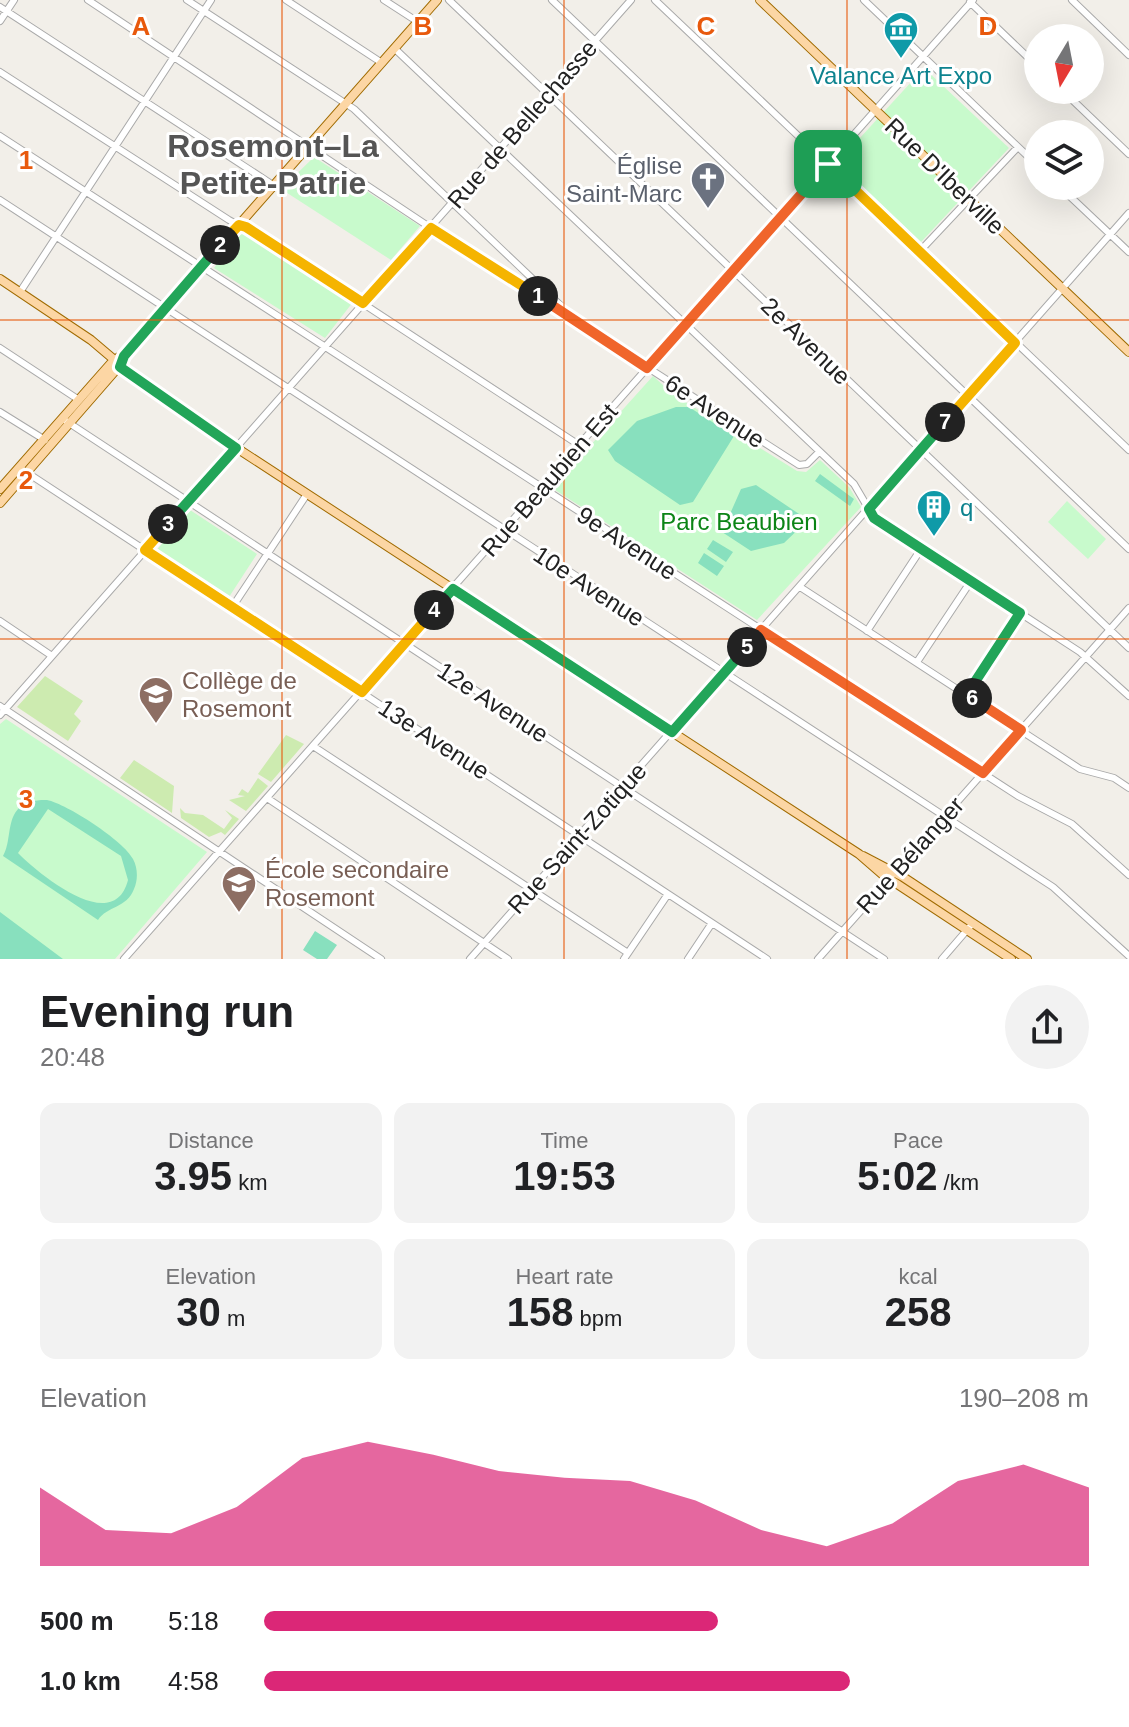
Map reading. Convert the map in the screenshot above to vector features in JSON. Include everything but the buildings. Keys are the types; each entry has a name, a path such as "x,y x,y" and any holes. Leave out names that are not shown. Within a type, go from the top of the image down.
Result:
{"main road":[{"path":"0,503 66,421 437,0"},
{"name":"Rue D'Iberville","path":"760,0 1129,352"},
{"path":"0,279 91,340 117,364 236,448 970,927 1027,959"},
{"path":"66,421 79,400 117,364"},
{"path":"2,484 24,470"},
{"path":"970,927 1011,959"}],"street":[{"path":"0,21 3,9 14,0"},
{"name":"6e Avenue","path":"88,0 431,228 799,465 807,464 819,452"},
{"path":"187,0 346,104 569,315"},
{"path":"20,292 211,0"},
{"path":"286,0 382,63"},
{"path":"384,0 418,22"},
{"name":"2e Avenue","path":"449,0 1129,648"},
{"path":"552,0 1129,549"},
{"name":"Rue de Bellechasse","path":"2,710 631,0"},
{"path":"655,0 1129,450"},
{"path":"864,0 1024,153"},
{"path":"1072,0 1129,55"},
{"path":"970,1 1024,53"},
{"name":"Rue Beaubien Est","path":"125,959 970,1"},
{"path":"3,9 273,185"},
{"path":"394,48 854,484 874,518 1086,657 1129,696"},
{"path":"0,72 579,445"},
{"path":"1077,104 1129,154"},
{"name":"9e Avenue","path":"0,136 983,773 1044,812 1072,824 1129,875"},
{"path":"920,251 1018,147"},
{"name":"10e Avenue","path":"0,200 1053,887 1129,956"},
{"path":"1074,200 1129,252"},
{"name":"Rue Saint-Zotique","path":"470,959 1129,213"},
{"path":"0,348 79,400"},
{"path":"0,412 48,442"},
{"name":"12e Avenue","path":"66,421 884,959"},
{"name":"13e Avenue","path":"24,470 767,959"},
{"path":"233,606 307,494"},
{"path":"867,631 921,549"},
{"path":"917,662 971,581"},
{"path":"800,587 1080,769 1114,778 1129,788"},
{"name":"Rue Bélanger","path":"818,959 1129,608"},
{"path":"967,694 1020,613"},
{"path":"0,621 52,656"},
{"path":"2,710 381,959"},
{"path":"313,746 532,889 626,956 668,894"},
{"path":"267,798 508,959"},
{"path":"688,959 712,923"},
{"path":"942,959 970,927"}],"green space":[{"path":"924,68 1009,148 921,242 837,163"},
{"path":"314,157 420,226 391,260 281,189"},
{"path":"241,233 353,302 325,338 214,268"},
{"name":"Parc Beaubien","path":"653,376 674,395 797,471 806,472 820,460 849,487 861,507 757,620 552,488"},
{"path":"676,407 689,407 734,436 693,502 680,505 615,461 608,450 637,421"},
{"path":"820,474 854,499 850,506 815,481"},
{"path":"756,485 808,520 784,543 751,551 722,532 741,489"},
{"path":"1067,501 1106,539 1088,559 1048,522"},
{"path":"190,510 257,554 229,597 156,551"},
{"path":"713,540 733,552 726,562 707,549"},
{"path":"704,553 724,566 717,576 698,563"},
{"path":"45,676 83,701 74,714 81,721 68,741 17,707"},
{"path":"6,719 207,852 115,959 0,959 0,724"},
{"path":"286,735 304,744 271,782 258,774"},
{"path":"134,760 174,786 172,813 120,778"},
{"path":"258,778 268,786 246,811 229,800 245,796 238,795 242,789 248,793"},
{"path":"47,800 68,808 128,851 137,874 134,889 127,900 98,920 3,856 16,812 32,801","holes":["48,809 121,856 128,880 120,896 108,902 94,902 61,887 18,853"]},
{"path":"180,808 185,813 203,815 224,829 232,818 225,810 239,819 225,835 221,832 209,837 181,818"},
{"path":"0,912 63,959 0,959"},
{"path":"315,931 337,945 327,959 317,959 303,950"}],"place":[{"name":"Valance Art Expo","path":"901,60"},
{"name":"Église Saint-Marc","path":"708,210"},
{"name":"q","path":"934,538"},
{"name":"Collège de Rosemont","path":"156,725"},
{"name":"École secondaire Rosemont","path":"239,914"}],"district":[{"name":"Rosemont–La Petite-Patrie","path":"273,164"}],"route":[{"path":"828,164 1015,343 869,509 874,518 1020,613 967,694 1021,730 983,773 761,630 672,732 453,589 362,692 145,550 236,448 120,367 124,356 239,225 363,303 431,228 647,368 828,164"}]}
